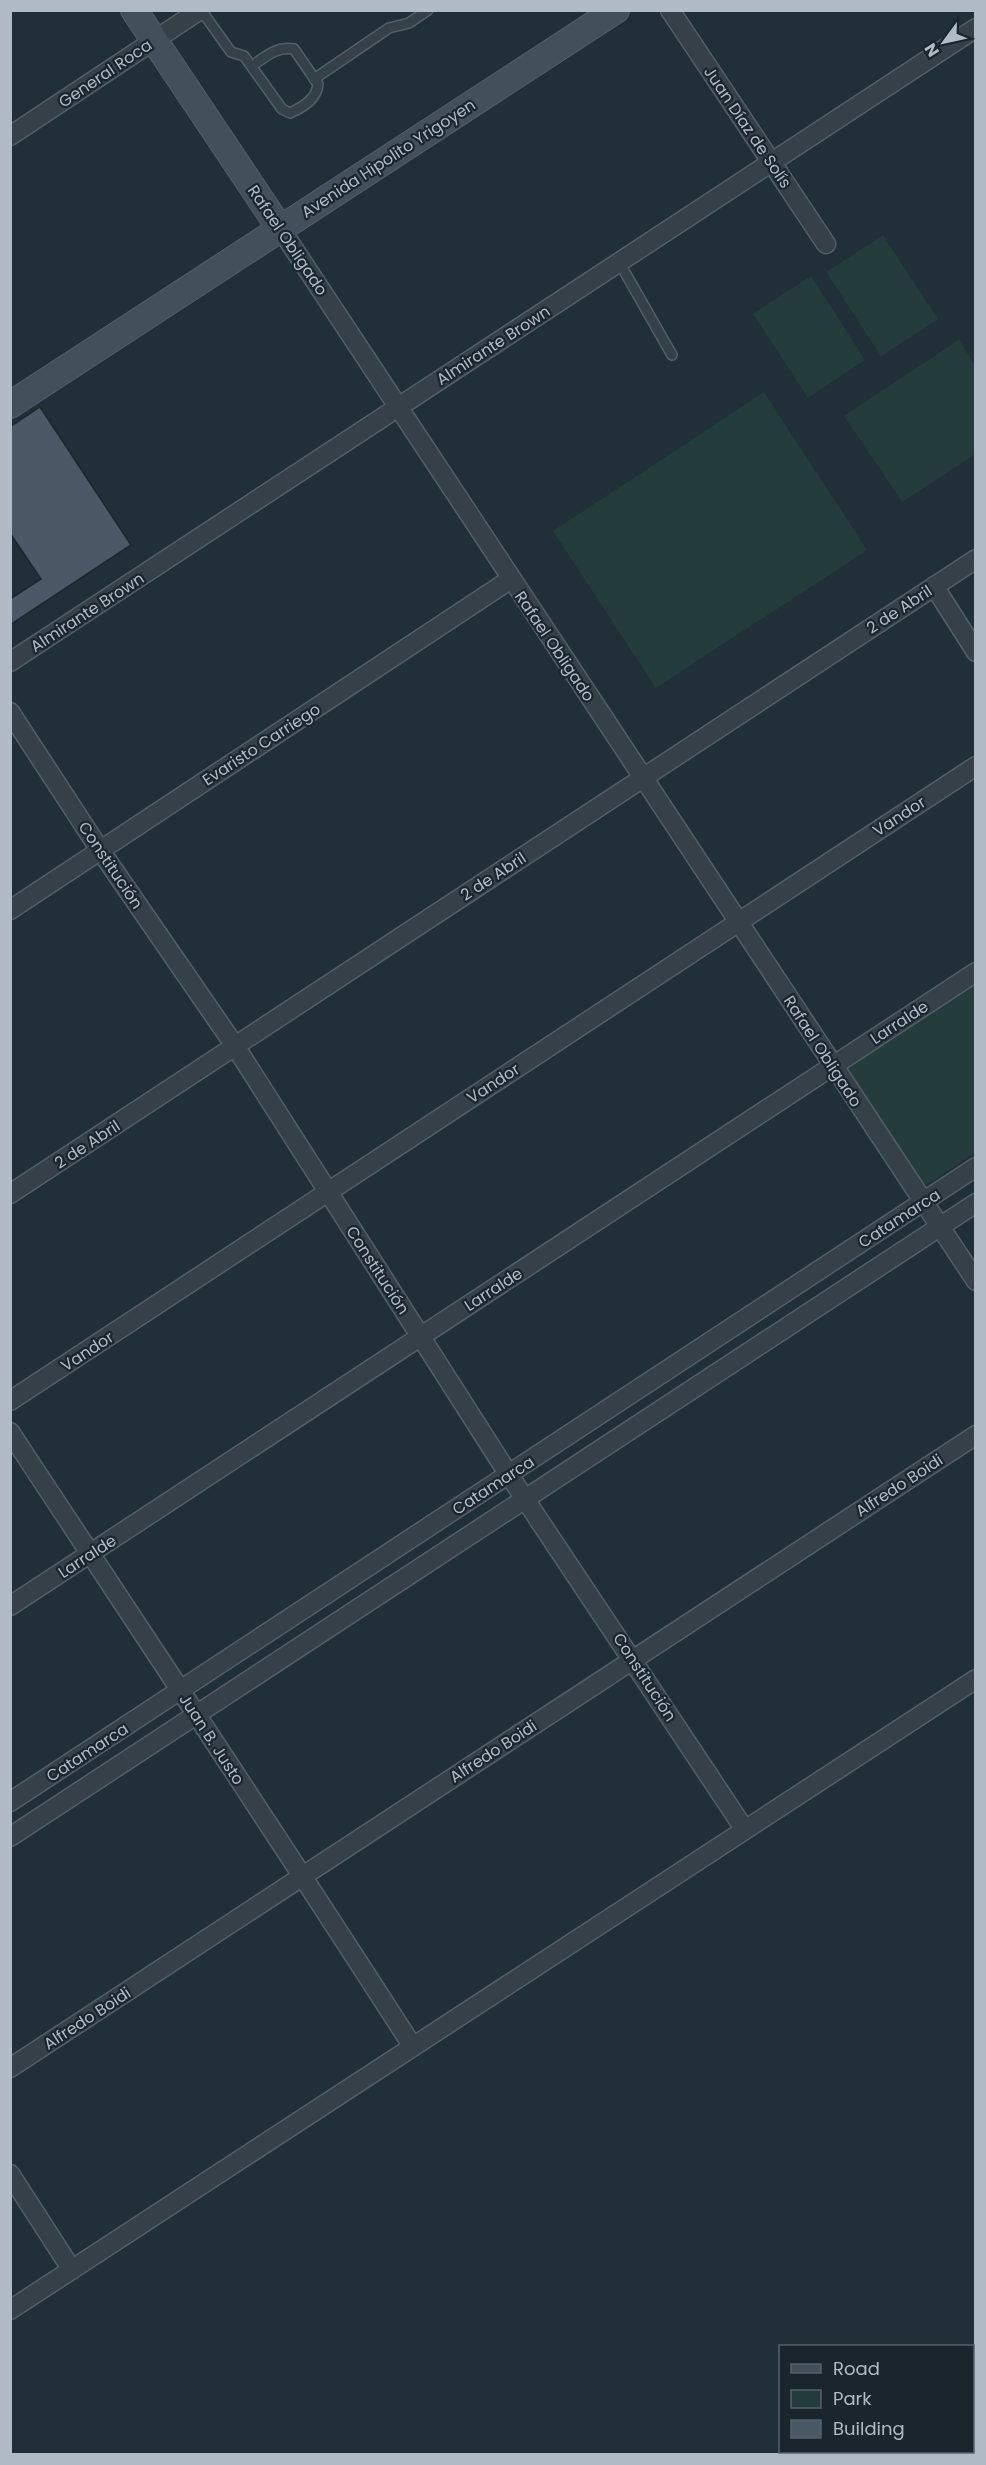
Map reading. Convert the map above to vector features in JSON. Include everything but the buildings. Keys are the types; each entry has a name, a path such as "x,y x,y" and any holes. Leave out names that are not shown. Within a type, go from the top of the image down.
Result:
{"main road":[{"name":"Rafael Obligado","path":"134,10 276,223"},
{"name":"Avenida Hipolito Yrigoyen","path":"10,405 589,10"},
{"name":"Avenida Hipolito Yrigoyen","path":"10,390 616,10"}],"street":[{"name":"General Roca","path":"10,136 200,10"},
{"name":"Juan Díaz de Solís","path":"670,10 826,244"},
{"name":"Almirante Brown","path":"10,662 975,28"},
{"name":"Rafael Obligado","path":"276,223 975,1281"},
{"name":"2 de Abril","path":"10,1194 975,559"},
{"name":"Evaristo Carriego","path":"10,910 511,579"},
{"path":"934,586 975,652"},
{"name":"Constitución","path":"10,712 100,850 235,1046 509,1475 745,1830"},
{"name":"Vandor","path":"10,1401 975,766"},
{"name":"Larralde","path":"10,1606 975,972"},
{"name":"Catamarca","path":"10,1803 975,1167"},
{"name":"Catamarca","path":"10,1837 975,1203"},
{"name":"Juan B. Justo","path":"10,1432 413,2047"},
{"name":"Alfredo Boidi","path":"10,2067 975,1435"},
{"path":"10,2310 975,1679"},
{"path":"10,2174 72,2270"}],"lane":[{"path":"200,10 231,52 244,56 282,109 290,113 305,106 317,91 318,84 294,49 275,50 252,66"},
{"path":"314,79 389,28 409,23 428,10"},
{"path":"619,262 672,355"}],"green space":[{"path":"883,235 938,319 881,356 826,272"},
{"path":"811,276 865,360 808,398 753,314"},
{"path":"959,340 975,365 975,454 902,502 844,416"},
{"path":"764,392 867,550 656,688 553,531"},
{"path":"975,982 975,1153 918,1190 840,1070"}]}
